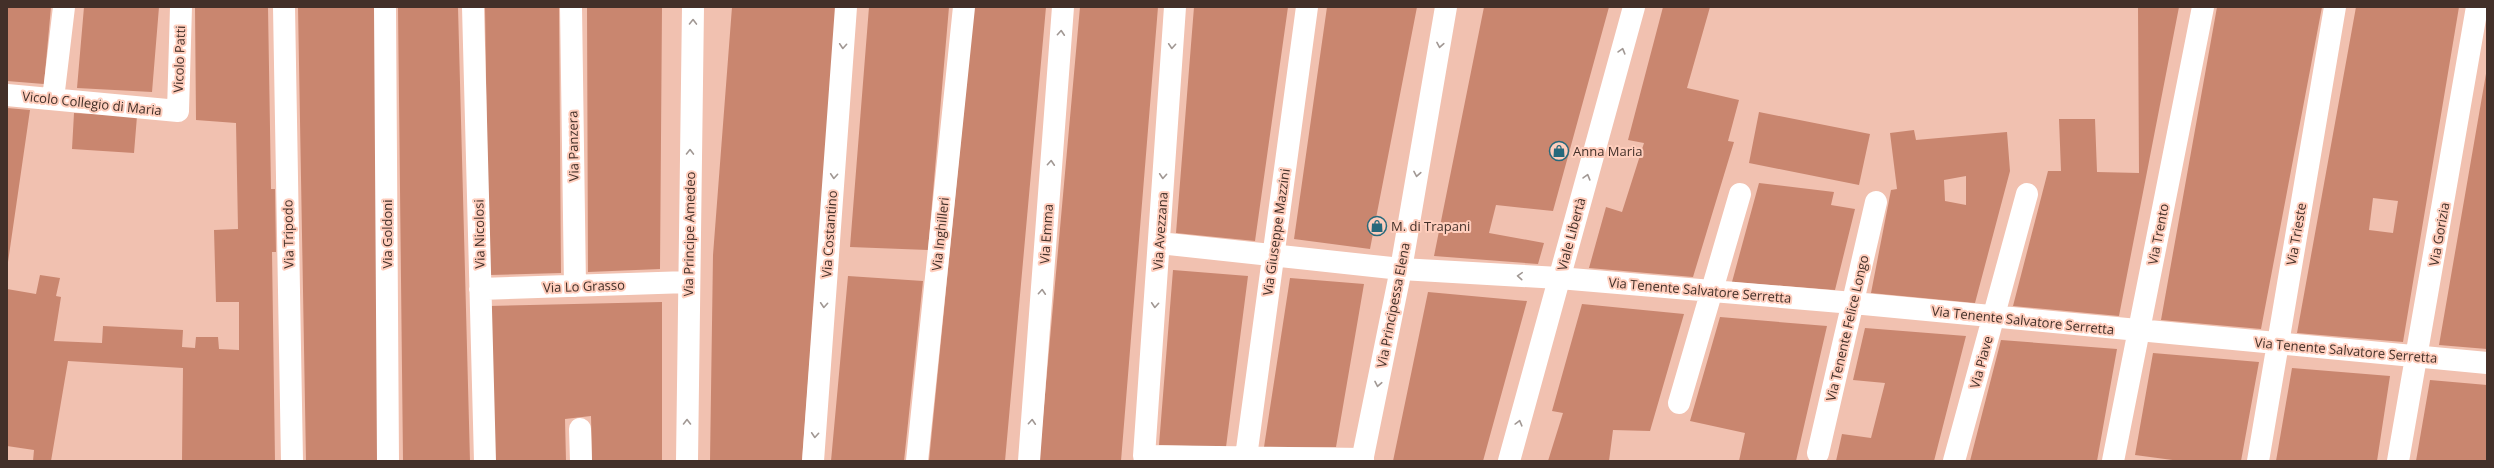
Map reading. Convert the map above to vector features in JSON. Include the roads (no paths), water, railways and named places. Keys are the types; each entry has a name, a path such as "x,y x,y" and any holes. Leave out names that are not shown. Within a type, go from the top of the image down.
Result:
{"street":[{"path":"53,99 64,7"},
{"name":"Vicolo Patti","path":"178,111 181,7"},
{"name":"Via Tripodo","path":"284,7 292,461"},
{"name":"Via Goldoni","path":"385,7 388,461"},
{"name":"Via Nicolosi","path":"473,7 485,461"},
{"name":"Via Panzera","path":"571,7 575,286"},
{"name":"Via Principe Amedeo","path":"687,461 688,282 693,7"},
{"name":"Via Costantino","path":"813,461 846,7"},
{"name":"Via Inghilleri","path":"917,461 964,7"},
{"name":"Via Emma","path":"1029,461 1063,7"},
{"name":"Via Avezzana","path":"1175,7 1144,456 1246,457"},
{"name":"Via Giuseppe Mazzini","path":"1246,457 1307,7"},
{"name":"Via Principessa Elena","path":"1362,460 1401,269 1446,7"},
{"name":"Viale Libertà","path":"1509,461 1634,7"},
{"name":"Via Trento","path":"2113,461 2203,7"},
{"name":"Via Trieste","path":"2258,461 2335,7"},
{"name":"Via Gorizia","path":"2398,461 2418,357 2477,7"},
{"name":"Vicolo Collegio di Maria","path":"7,95 178,111"},
{"path":"1679,402 1740,194"},
{"name":"Via Piave","path":"1954,461 2027,194"},
{"name":"Via Tenente Felice Longo","path":"1818,453 1876,202"},
{"name":"Via Tenente Salvatore Serretta","path":"1159,243 1401,269 1559,278 1853,303 2487,363"},
{"name":"Via Lo Grasso","path":"480,289 688,282"},
{"path":"580,429 580,461"},
{"path":"1246,457 1362,460"}],"place":[{"name":"Anna Maria","path":"1559,151"},
{"name":"M. di Trapani","path":"1377,226"}]}
